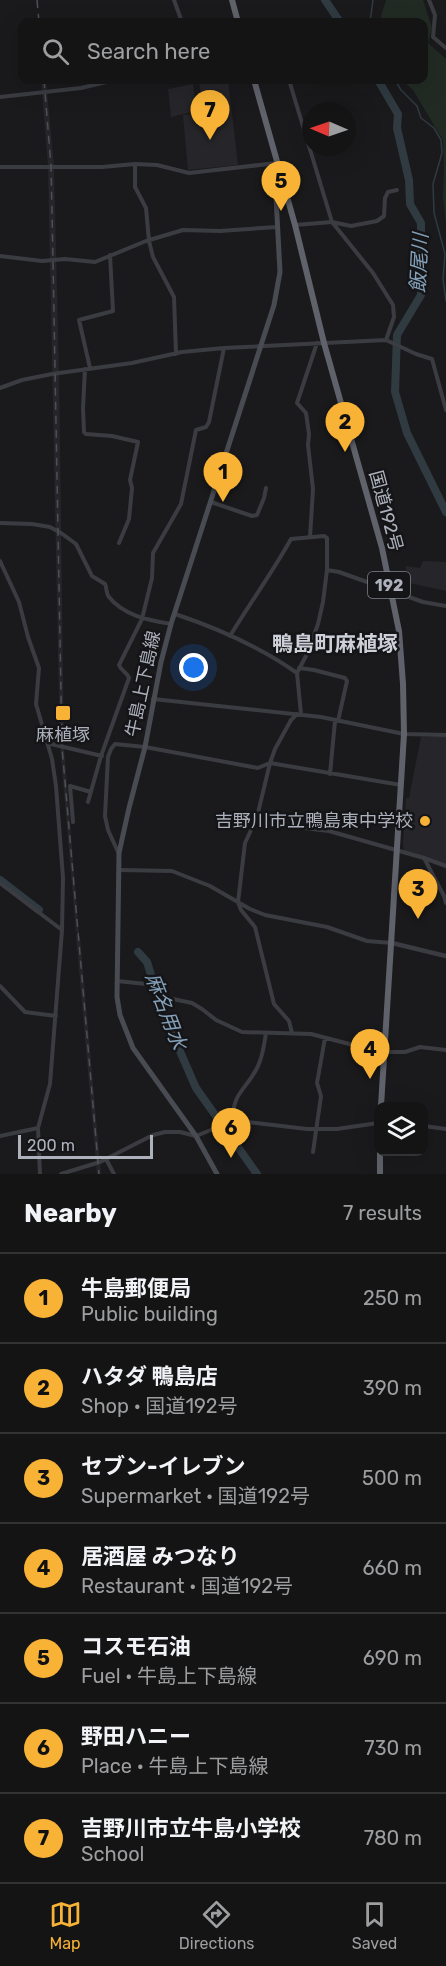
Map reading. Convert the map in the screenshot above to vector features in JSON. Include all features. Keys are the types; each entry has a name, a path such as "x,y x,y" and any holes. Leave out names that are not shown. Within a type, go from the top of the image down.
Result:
{"highway":[{"path":"232,0 237,18"},
{"name":"国道192号","path":"255,84 295,225 320,343 382,548 399,631 405,734 381,1102"},
{"path":"380,1156 380,1174"}],"main road":[{"name":"牛島上下島線","path":"217,1174 196,1136 133,1048 120,1015 117,997 119,853 145,747 153,699 171,624 274,305 280,272 276,197 278,192 285,189"}],"street":[{"path":"174,0 181,18"},
{"path":"429,0 435,15 433,37 446,48"},
{"path":"0,97 98,84"},
{"path":"290,84 332,222 373,273 393,305 394,317 387,341"},
{"path":"0,167 102,167 135,164 157,165 189,173 277,163"},
{"path":"135,164 135,187 146,208 153,257 174,297 176,354"},
{"path":"295,225 332,222 351,226 377,221 384,216 385,198 388,192 397,190"},
{"path":"0,256 42,261 65,259 94,262 183,230 220,231 277,227"},
{"path":"110,255 113,312 79,320 88,368 84,432 138,442 130,480 132,488 129,519 119,543"},
{"path":"0,388 22,380 88,368 224,348 387,341 432,359 446,410"},
{"path":"310,537 314,489 308,445 309,434 306,413 297,403 320,343"},
{"path":"88,802 101,756 129,678 119,665 142,618 152,578 153,553 181,504 196,430 206,427 209,422 224,348"},
{"path":"211,502 252,516 257,515 266,488"},
{"path":"0,523 50,527 71,539 76,544 92,576 105,584 107,596 124,610 142,618 171,624"},
{"path":"230,636 254,595 269,578 291,539 324,536 327,538 327,570 323,602 307,654 298,670 299,714"},
{"path":"0,561 19,602 27,637 37,663 36,704 52,759 63,878 63,924 50,1084 38,1128 40,1174"},
{"path":"327,570 339,572 423,602 446,606"},
{"path":"175,614 207,624 298,670 314,670 345,678 347,681 337,721 330,774"},
{"path":"153,699 299,714 405,734 446,735"},
{"path":"292,1033 289,1022 274,1004 255,927 241,910 238,902 245,843 257,817 270,763 291,720 299,714"},
{"path":"47,743 108,757"},
{"path":"119,853 108,830 105,816 108,757 115,744 145,747 258,768 270,763 402,785"},
{"path":"73,822 70,786 91,792"},
{"path":"254,822 329,831 446,866"},
{"path":"424,858 446,903"},
{"path":"119,870 172,871 210,886 265,915 327,927 367,941 392,942 446,956"},
{"path":"0,883 62,930"},
{"path":"117,981 154,985 163,997 192,1004 216,1020 242,1032 292,1033 326,1038 385,1052 405,1052 420,1047 446,1050"},
{"path":"0,986 25,1012 56,1016"},
{"path":"230,1122 233,1104 255,1073 261,1060 266,1033"},
{"path":"313,1152 321,1096 317,1083 326,1038"},
{"path":"61,1174 106,1159 153,1135 165,1132 180,1132 196,1136 230,1122 250,1121 284,1127 317,1129 337,1129 374,1124"},
{"path":"428,1127 446,1130"},
{"path":"0,1136 38,1128"},
{"path":"106,1159 114,1174"}],"shaded area":[{"path":"386,0 423,0 432,28 428,43 428,18 381,18"},
{"path":"428,43 446,59 446,224 443,196 443,140 413,90 406,84 428,84"},
{"path":"41,84 46,84 54,166 64,747 79,933 76,932 60,746 48,166"},
{"path":"193,84 196,111 171,117 168,89"},
{"path":"199,84 228,84 238,165 188,170 183,115 203,113"},
{"path":"423,561 446,562 446,591 409,583 406,566 420,568"},
{"name":"吉野川市立鴨島東中学校","path":"421,737 446,737 446,864 404,851 406,798 409,798"},
{"path":"76,935 80,936 101,1174 97,1174"}],"waterway":[{"name":"飯尾川","path":"325,0 337,18"},
{"name":"麻名用水","path":"371,18 373,0"},
{"name":"飯尾川","path":"380,84 398,114 397,128 409,180 410,204 421,223 421,295 397,335 395,392 407,433 446,512"},
{"name":"麻名用水","path":"397,84 417,106 421,118 434,128 441,140 442,153 433,184 434,213 445,254 443,279 446,301"},
{"name":"麻名用水","path":"0,880 39,910"},
{"name":"麻名用水","path":"138,952 147,962 162,1010 196,1088 257,1174"}],"railway":[{"path":"37,0 39,18"},
{"path":"44,84 51,166 62,747 99,1174"}],"place":[{"name":"吉野川市立牛島小学校","path":"210,140"},
{"name":"コスモ石油","path":"281,211"},
{"name":"ハタダ 鴨島店","path":"345,452"},
{"name":"牛島郵便局","path":"223,502"},
{"name":"麻植塚","path":"63,713"},
{"name":"吉野川市立鴨島東中学校","path":"425,821"},
{"name":"セブン-イレブン","path":"418,919"},
{"name":"居酒屋 みつなり","path":"370,1079"},
{"name":"野田ハニー","path":"231,1158"}],"district":[{"name":"鴨島町麻植塚","path":"335,644"}]}
